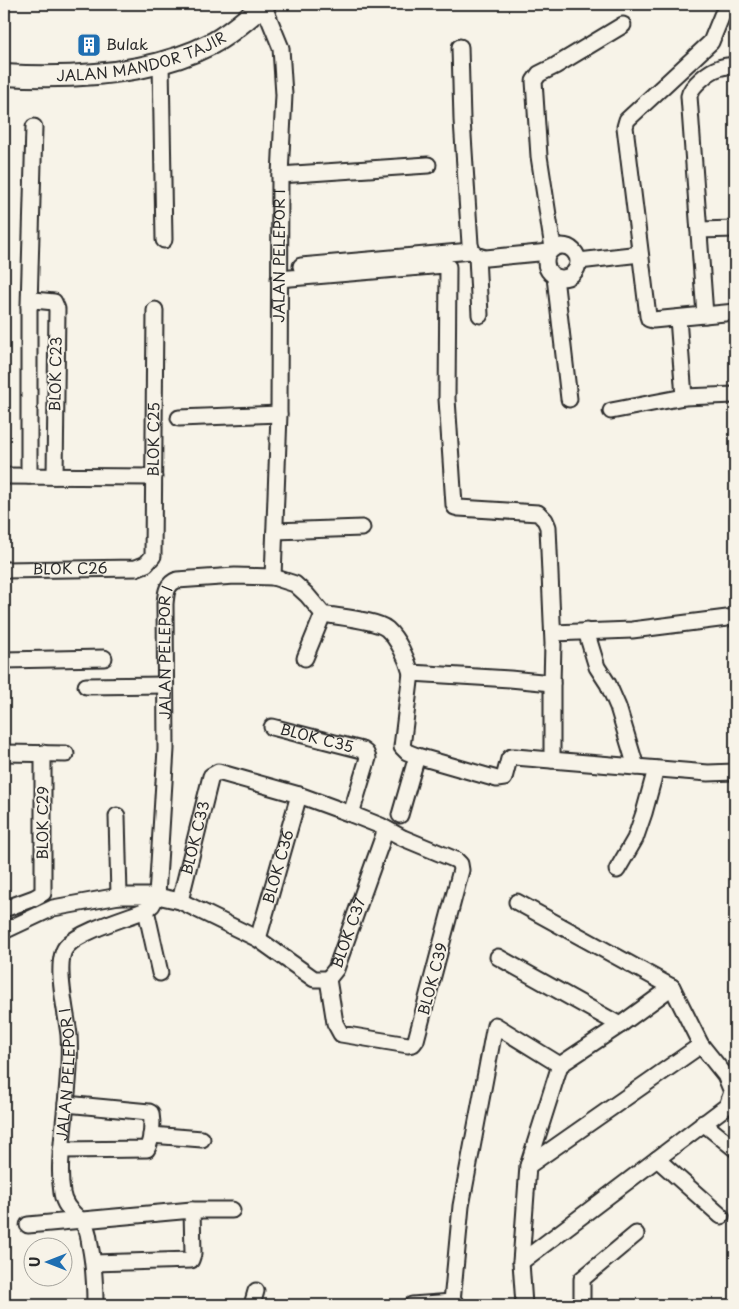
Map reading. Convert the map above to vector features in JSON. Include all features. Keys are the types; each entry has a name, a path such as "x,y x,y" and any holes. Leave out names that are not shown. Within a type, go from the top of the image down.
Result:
{"street":[{"name":"JALAN MANDOR TAJIR","path":"4,75 70,76 161,63 213,43 238,27 264,4"},
{"name":"JALAN PELEPOR I","path":"157,896 166,749 166,592 170,584 176,580 235,576 273,577 279,414 280,175 284,95 281,48 264,4"},
{"path":"734,4 722,15 711,42 627,120 625,127 649,319 735,312"},
{"path":"301,266 474,253 486,258 551,250 564,246 569,247 577,255 579,261 576,272 571,276 566,278 555,277 550,274 546,263 546,257 551,250 542,179 534,81 539,74 623,24"},
{"path":"711,42 718,68"},
{"path":"460,47 462,120 470,244 474,253 480,315"},
{"path":"161,63 164,240"},
{"path":"705,314 689,96 692,88 718,68 735,65"},
{"name":"BLOK C23","path":"29,476 29,306 34,127"},
{"path":"280,175 428,165"},
{"path":"699,230 735,229"},
{"path":"579,261 640,254"},
{"path":"279,280 444,265 448,267 447,399 454,505 459,508 538,513 545,520 548,527 553,633 552,760"},
{"path":"555,277 569,399"},
{"name":"BLOK C23","path":"29,306 34,300 42,300 54,302 57,310 55,476"},
{"name":"BLOK C25","path":"4,476 154,477 155,310"},
{"path":"678,318 684,397"},
{"path":"611,411 684,397 735,395"},
{"path":"179,418 279,414"},
{"name":"BLOK C26","path":"4,570 136,568 146,564 153,556 154,477"},
{"path":"275,531 362,528"},
{"path":"273,577 295,584 323,614 372,622 386,628 392,635 407,660 411,673 402,747 407,752 497,779 504,778 511,757 708,773 735,772"},
{"path":"305,658 323,614"},
{"path":"553,633 632,630 735,617"},
{"path":"586,631 597,667 608,684 618,707 636,767"},
{"path":"4,660 104,658"},
{"path":"411,673 510,679 552,684"},
{"path":"86,686 165,686"},
{"name":"BLOK C35","path":"272,727 362,750 366,753 368,758 351,814"},
{"path":"4,753 66,754"},
{"name":"BLOK C29","path":"4,909 43,893 43,753"},
{"path":"400,815 417,756"},
{"path":"617,870 635,839 656,769"},
{"name":"BLOK C33","path":"180,900 211,776 218,772 299,795"},
{"path":"299,795 381,826 386,830"},
{"name":"BLOK C36","path":"258,939 299,795"},
{"path":"117,816 119,896"},
{"name":"BLOK C39","path":"341,1034 412,1042 449,918 461,870 460,864 456,860 386,830"},
{"name":"BLOK C37","path":"341,1034 335,1024 328,978 336,969 386,830"},
{"path":"4,931 53,908 119,896 157,896 180,900 258,939 314,978 328,978"},
{"path":"157,896 152,905 146,910 160,973"},
{"path":"517,902 672,987 701,1044 724,1075 732,1092 726,1106 521,1262"},
{"name":"JALAN PELEPOR I","path":"95,1305 94,1263 88,1233 84,1224 67,1208 60,1181 61,1150 68,1084 69,1035 60,976 62,956 65,946 79,936 146,910"},
{"path":"498,957 620,1025"},
{"path":"524,1305 521,1262 528,1166 560,1065 672,987"},
{"path":"412,1305 455,1304 460,1206 495,1025 560,1065"},
{"path":"528,1166 701,1044"},
{"path":"61,1150 147,1149 151,1135 152,1117 149,1112 66,1104"},
{"path":"703,1123 735,1149"},
{"path":"151,1135 202,1139"},
{"path":"656,1158 722,1216"},
{"path":"94,1263 191,1260 193,1254 192,1210"},
{"path":"28,1225 192,1210 232,1210"},
{"path":"582,1305 582,1279 636,1234"}],"place":[{"name":"Bulak","path":"89,45"}]}
